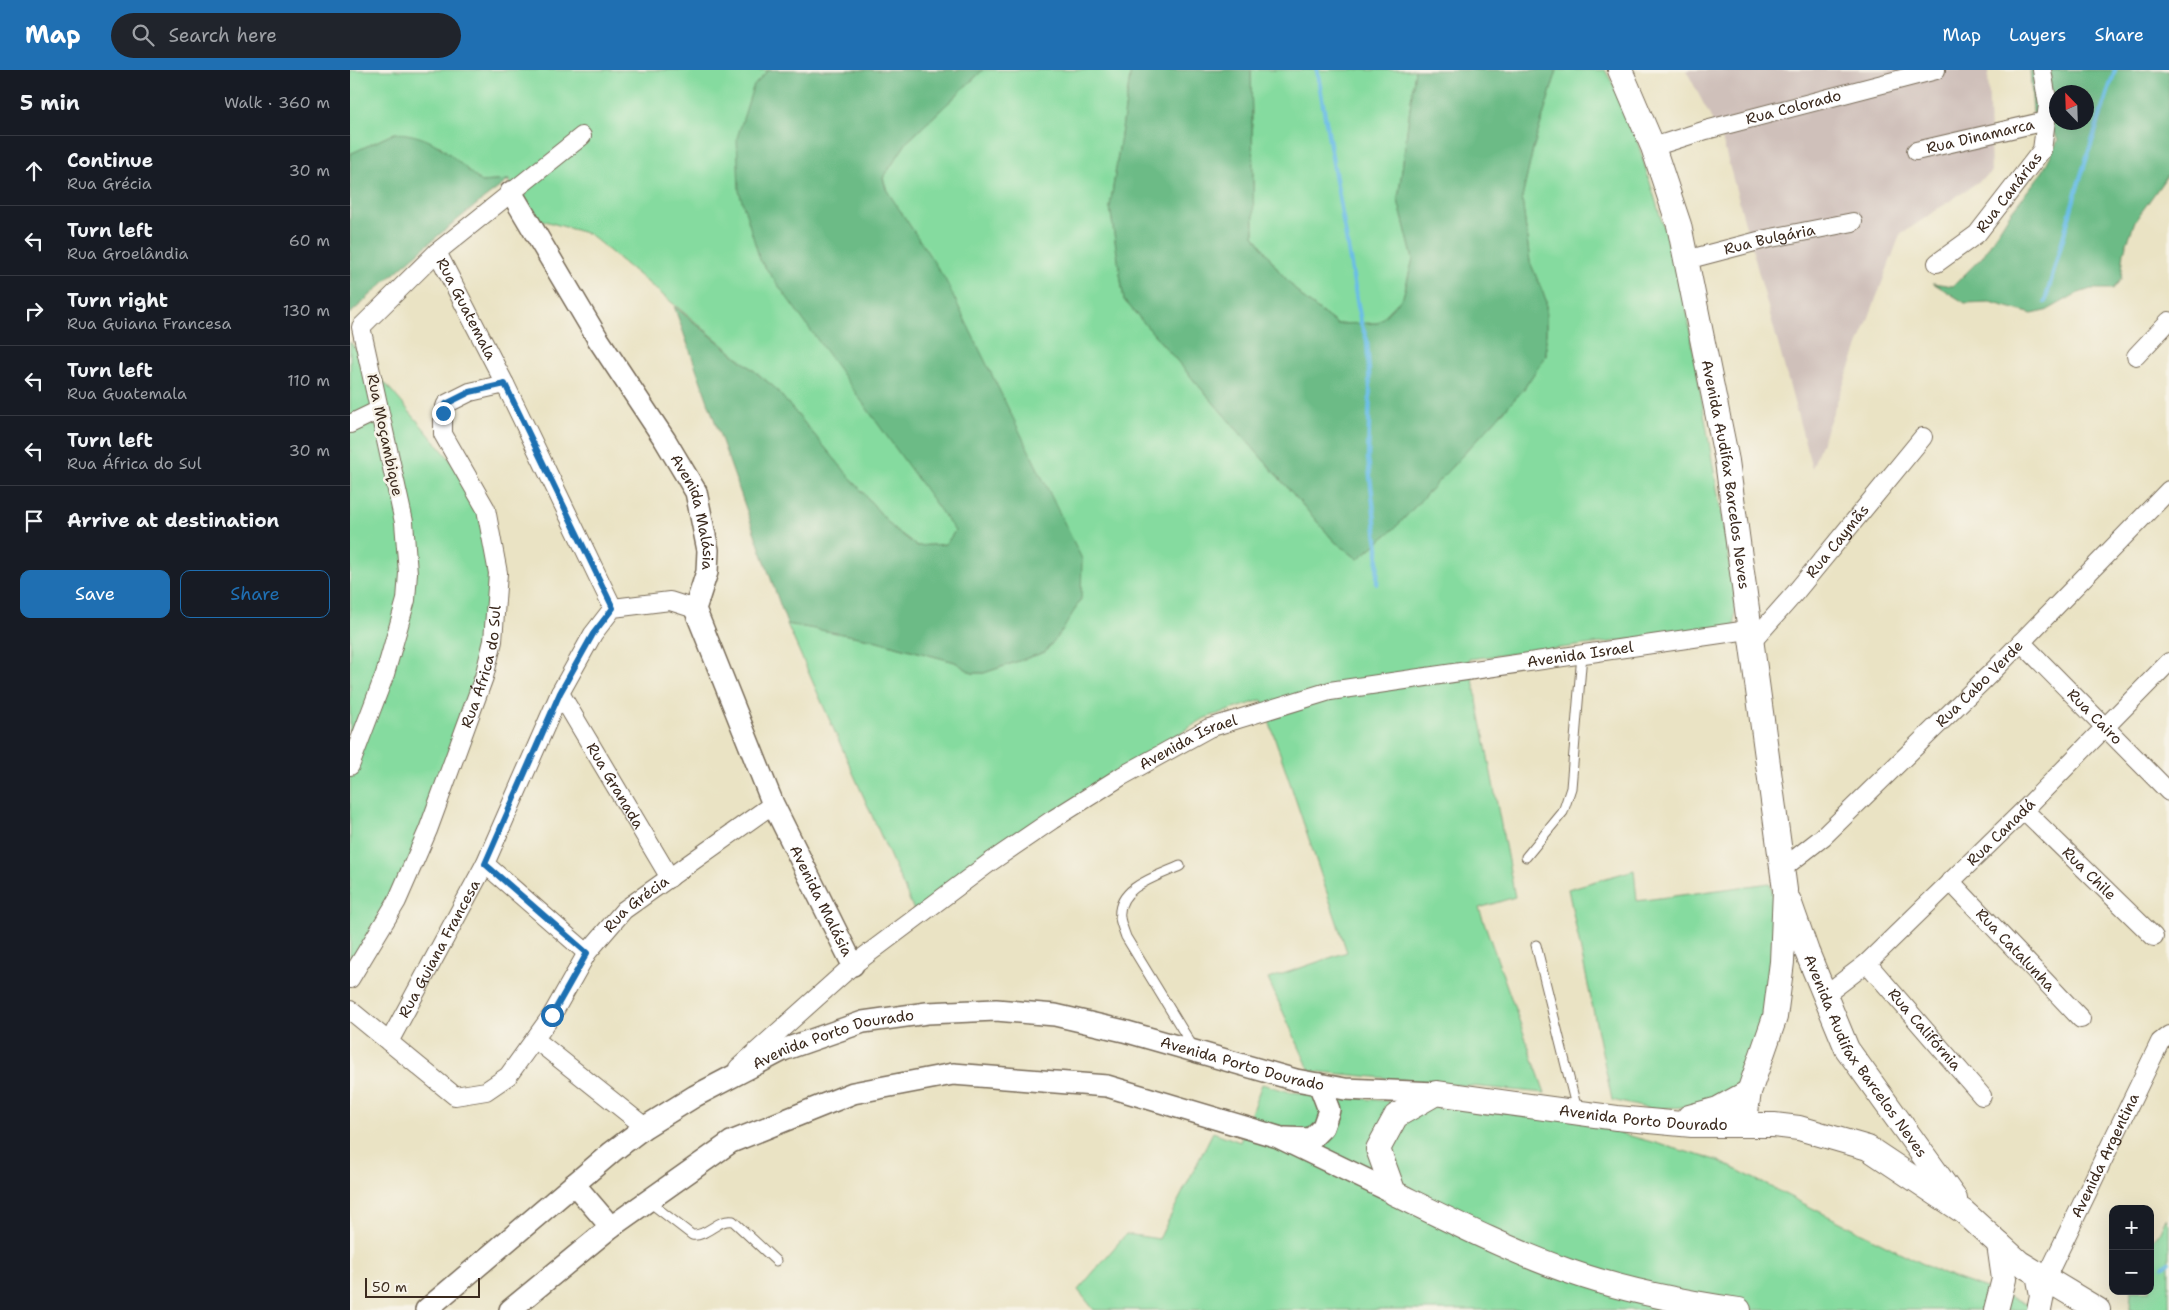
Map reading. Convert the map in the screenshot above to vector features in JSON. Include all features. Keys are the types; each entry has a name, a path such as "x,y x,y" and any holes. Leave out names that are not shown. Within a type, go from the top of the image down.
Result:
{"main road":[{"name":"Avenida Audifax Barcelos Neves","path":"1620,70 1653,147 1679,225 1727,461 1749,637 1783,880 1782,962 1774,1017 1749,1092 1744,1125"},
{"name":"Avenida Audifax Barcelos Neves","path":"1783,880 1807,952 1847,1049 1964,1212"},
{"path":"1617,1118 1688,1117 1718,1109 1749,1092"},
{"path":"1436,1093 1396,1116 1378,1149 1394,1193 1458,1224 1568,1270 1621,1286 1739,1310"},
{"name":"Avenida Porto Dourado","path":"1436,1093 1617,1118 1692,1125 1799,1128 1868,1148 1964,1212 2020,1263 2098,1310"},
{"path":"1996,1310 2004,1279 1999,1244"},
{"path":"2039,1310 2042,1295 2042,1276"}],"street":[{"name":"Rua Colorado","path":"1653,147 1706,130 1936,70"},
{"name":"Rua Canárias","path":"1936,263 1977,234 2042,150 2048,105 2042,70"},
{"name":"Rua Dinamarca","path":"1916,151 2046,121"},
{"name":"Rua Moçambique","path":"350,766 385,674 406,600 407,582 404,522 361,327 437,252 582,136"},
{"name":"Avenida Malásia","path":"511,192 598,339 665,440 696,492 708,557 707,572 695,609 773,804 853,965"},
{"name":"Rua Bulgária","path":"1686,260 1766,239 1853,222"},
{"name":"Rua Guatemala","path":"437,252 505,384 613,608"},
{"path":"2136,356 2169,321"},
{"name":"Rua África do Sul","path":"350,979 397,901 428,830 484,677 493,641 498,573 486,509 443,434 443,413 446,404 470,392 505,384"},
{"path":"350,424 379,410"},
{"name":"Rua Caymãs","path":"1749,637 1795,593 1922,437"},
{"name":"Rua Cabo Verde","path":"1783,880 1823,837 2021,642 2169,490"},
{"path":"613,608 670,601 695,609"},
{"name":"Rua Guiana Francesa","path":"389,1042 485,864 560,693 593,634 613,608"},
{"name":"Avenida Israel","path":"725,1080 853,965 989,863 1122,776 1209,728 1330,691 1582,654 1749,637"},
{"name":"Rua Cairo","path":"2021,642 2169,792"},
{"name":"Rua Canadá","path":"1826,995 1867,963 2024,810 2169,662"},
{"name":"Rua Granada","path":"560,693 670,878"},
{"name":"Rua Grécia","path":"350,1010 456,1096 486,1091 508,1076 536,1040 587,953 624,910 773,804"},
{"name":"Rua Chile","path":"2024,810 2154,937"},
{"path":"485,864 587,953"},
{"name":"Rua Catalunha","path":"1950,881 2081,1019"},
{"name":"Rua Califórnia","path":"1867,963 1982,1096"},
{"name":"Avenida Porto Dourado","path":"426,1310 645,1126 695,1096 783,1050 807,1040 863,1022 927,1013 996,1010 1055,1015 1124,1031 1296,1080 1344,1089 1436,1093"},
{"name":"Avenida Argentina","path":"2042,1276 2160,1042 2169,1035"},
{"path":"536,1040 645,1126"},
{"path":"510,1310 611,1227 731,1142 852,1093 953,1074 1107,1086 1278,1137 1394,1193"},
{"path":"1278,1137 1311,1139 1323,1126 1329,1110 1319,1084"},
{"path":"574,1184 611,1227"}],"lane":[{"path":"1526,857 1563,812 1571,788 1582,654"},
{"path":"1180,866 1137,885 1123,899 1120,917 1126,937 1196,1052"},
{"path":"1536,945 1577,1112"},
{"path":"647,1201 692,1235 699,1236 726,1221 733,1221 776,1261"}],"shaded area":[{"path":"1686,70 1988,70 1991,173 1900,235 1812,468 1722,139"}],"green space":[{"path":"350,70 768,70 753,87 955,531 946,544 917,546 892,527 774,387 589,234 538,219 511,192 509,180 481,182 440,146 395,133 350,154"},
{"path":"768,70 983,70 907,142 883,178 886,189 945,279 1082,559 1081,599 1064,628 1045,652 984,673 972,673 955,662 870,639 787,624 674,306 774,387 892,527 917,546 946,544 955,531 760,260 739,191 737,138 753,87"},
{"path":"983,70 1131,70 1110,207 1124,300 1334,541 1358,559 1396,527 1523,390 1546,355 1546,300 1530,262 1522,198 1533,149 1557,70 1605,70 1628,111 1683,290 1734,588 1735,627 1469,659 1515,897 1479,908 1545,1093 1310,1071 1268,979 1347,952 1262,700 1205,718 1142,756 917,917 787,624 870,639 955,662 972,673 984,673 1045,652 883,178 907,142"},
{"path":"1131,70 1251,70 1254,235 1279,271 1304,299 1337,324 1378,323 1403,297 1413,259 1398,200 1415,70 1557,70 1533,149 1522,198 1530,262 1546,300 1546,355 1523,390 1396,527 1358,559 1334,541 1124,300 1110,207"},
{"path":"1251,70 1415,70 1398,200 1413,259 1403,297 1378,323 1337,324 1304,299 1279,271 1254,235"},
{"path":"2030,70 2169,70 2169,173 2135,221 2124,252 2121,279 2113,289 2091,289 2076,294 2046,311 2032,314 1990,302 1965,303 1933,283 1953,286 1983,256 2008,216 2043,171 2058,140 2052,130 2094,130 2094,85 2049,85 2049,126 2046,121 2033,113"},
{"path":"395,133 409,134 432,143 452,156 481,182 509,180 427,245 350,314 350,154"},
{"path":"350,342 449,458 478,507 488,565 490,620 484,667 422,844 350,976"},
{"path":"1634,870 1637,901 1770,883 1777,906 1761,1034 1740,1086 1701,1106 1650,1109 1612,1100 1568,889"},
{"path":"1262,1084 1290,1092 1563,1117 1719,1161 1943,1274 2046,1310 1094,1310 1078,1290 1126,1234 1159,1239 1213,1132 1240,1142"},
{"path":"2166,1218 2169,1224 2169,1310 2130,1310 2131,1295 2154,1295 2154,1239 2159,1233"}],"waterway":[{"path":"1317,70 1361,323 1367,340 1370,389 1368,458 1378,549 1377,584"},
{"path":"2045,302 2078,185 2115,70"},
{"path":"2164,1266 2169,1263"}],"route":[{"path":"443,413 446,404 470,392 505,384 613,608 593,634 560,693 485,864 587,953 552,1015"}]}
